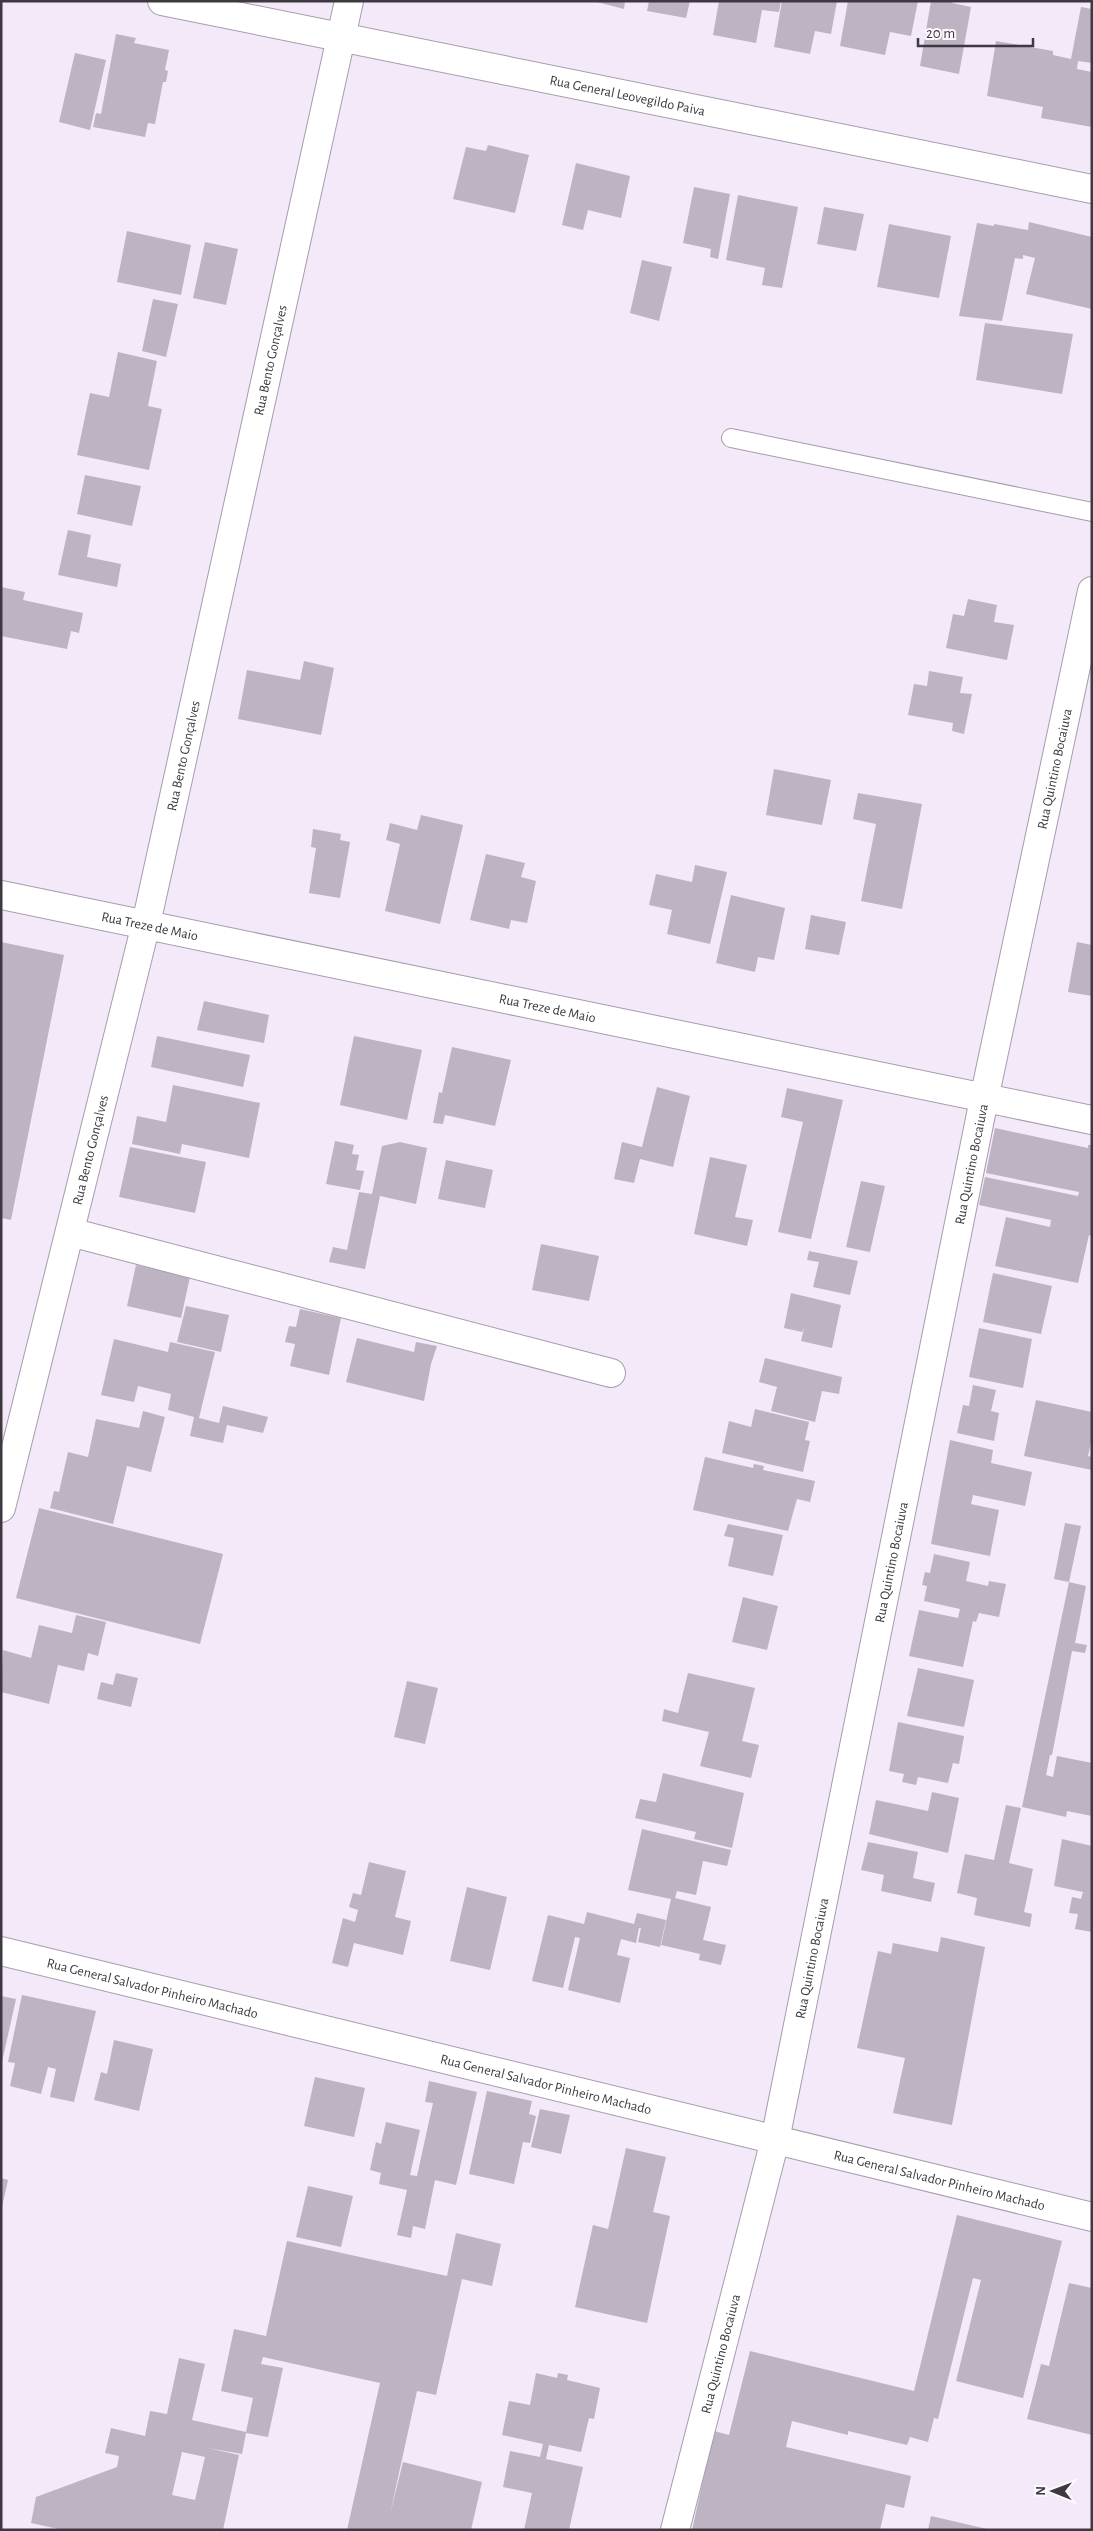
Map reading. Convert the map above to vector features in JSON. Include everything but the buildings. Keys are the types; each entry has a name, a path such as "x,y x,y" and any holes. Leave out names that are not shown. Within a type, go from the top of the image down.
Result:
{"street":[{"name":"Rua General Leovegildo Paiva","path":"162,1 1092,189"},
{"name":"Rua Bento Gonçalves","path":"1,1508 146,924 348,1"},
{"name":"Rua Quintino Bocaiuva","path":"676,2530 775,2140 984,1099 1092,591"},
{"name":"Rua Treze de Maio","path":"1,895 1092,1120"},
{"path":"70,1232 610,1373"},
{"name":"Rua General Salvador Pinheiro Machado","path":"1,1951 1092,2217"}],"lane":[{"path":"731,438 1092,512"}]}
